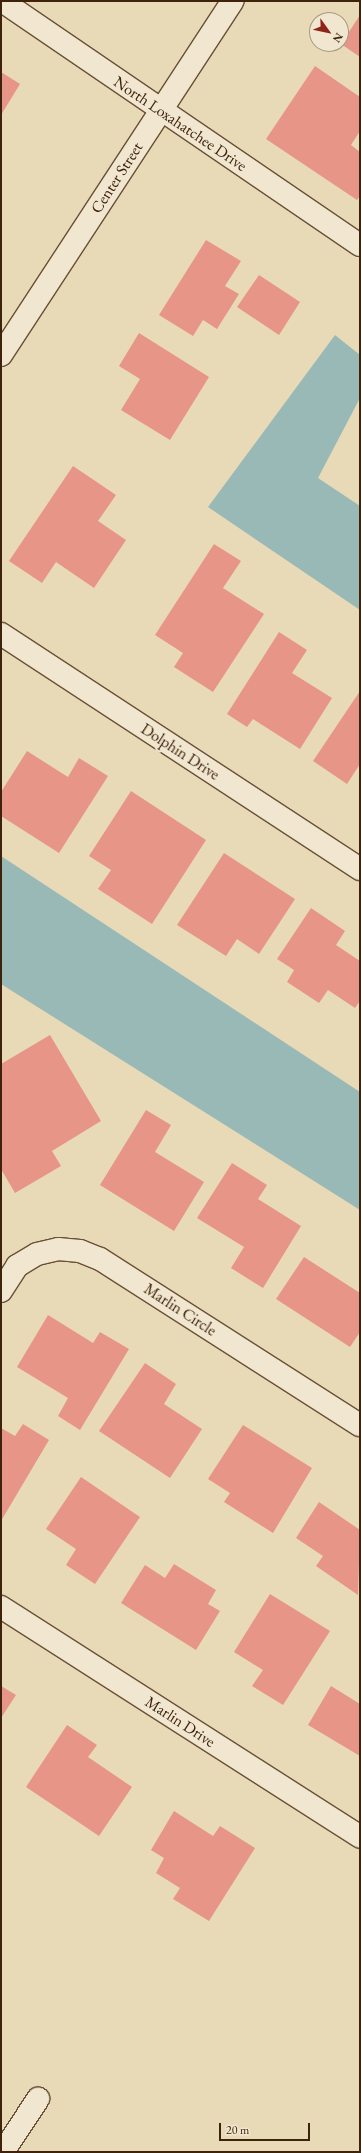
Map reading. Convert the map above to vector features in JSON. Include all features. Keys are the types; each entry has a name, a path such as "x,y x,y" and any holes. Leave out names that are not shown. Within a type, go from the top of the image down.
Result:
{"street":[{"name":"North Loxahatchee Drive","path":"2,1 161,111 360,245"},
{"name":"Center Street","path":"1,355 233,1"},
{"name":"Dolphin Drive","path":"1,634 360,869"},
{"name":"Marlin Circle","path":"1,1291 17,1266 37,1254 58,1249 80,1251 100,1259 360,1425"},
{"name":"Marlin Drive","path":"1,1607 360,1837"},
{"path":"3,2152 38,2099"}],"water":[{"path":"335,335 360,355 360,398 318,478 360,506 360,610 208,507"},
{"path":"1,856 360,1092 360,1210 1,984"}],"building":[{"path":"360,15 360,57 349,49 349,32"},
{"path":"315,66 360,97 360,131 351,145 360,152 360,196 357,200 266,139"},
{"path":"1,72 20,84 1,115"},
{"path":"206,240 241,261 225,286 239,294 217,329 203,320 193,336 159,315"},
{"path":"259,275 300,302 279,335 237,307"},
{"path":"139,333 209,377 170,440 121,410 140,379 119,366"},
{"path":"73,466 116,495 98,521 126,540 94,588 56,562 42,583 9,561"},
{"path":"214,544 241,561 223,588 264,614 213,692 174,667 183,653 155,635"},
{"path":"279,632 307,650 292,673 332,698 300,749 253,719 247,727 227,714"},
{"path":"360,691 360,764 347,784 313,761"},
{"path":"27,751 68,777 79,758 108,776 59,853 1,816 1,792"},
{"path":"131,791 206,840 152,924 98,889 111,870 89,856"},
{"path":"224,853 295,899 259,954 237,939 226,956 177,925"},
{"path":"311,908 345,931 336,945 360,961 360,1001 355,1008 328,990 319,1003 287,982 294,970 277,959"},
{"path":"50,1035 101,1121 52,1151 61,1166 15,1193 1,1169 1,1064"},
{"path":"146,1110 171,1125 155,1152 204,1182 174,1231 100,1185"},
{"path":"232,1163 267,1185 258,1199 301,1226 263,1288 231,1268 244,1247 197,1218"},
{"path":"304,1257 360,1293 360,1332 350,1347 276,1299"},
{"path":"48,1315 93,1343 100,1332 129,1349 80,1430 58,1416 68,1398 17,1367"},
{"path":"145,1363 176,1384 164,1404 202,1429 170,1478 99,1431"},
{"path":"23,1424 49,1440 1,1521 1,1428 15,1436"},
{"path":"243,1425 312,1468 273,1533 224,1502 230,1493 208,1479"},
{"path":"81,1477 140,1517 95,1584 66,1565 76,1549 46,1529"},
{"path":"319,1502 360,1530 358,1595 316,1566 323,1556 296,1538"},
{"path":"174,1564 216,1590 208,1604 220,1611 196,1650 121,1603 145,1565 165,1578"},
{"path":"270,1594 330,1631 283,1705 252,1686 263,1670 234,1652"},
{"path":"1,1686 16,1695 1,1718"},
{"path":"331,1686 360,1704 360,1756 308,1725"},
{"path":"67,1725 97,1745 88,1757 132,1787 99,1836 26,1787"},
{"path":"174,1811 213,1836 220,1826 255,1848 209,1921 173,1899 180,1888 156,1873 164,1858 151,1850"}]}
